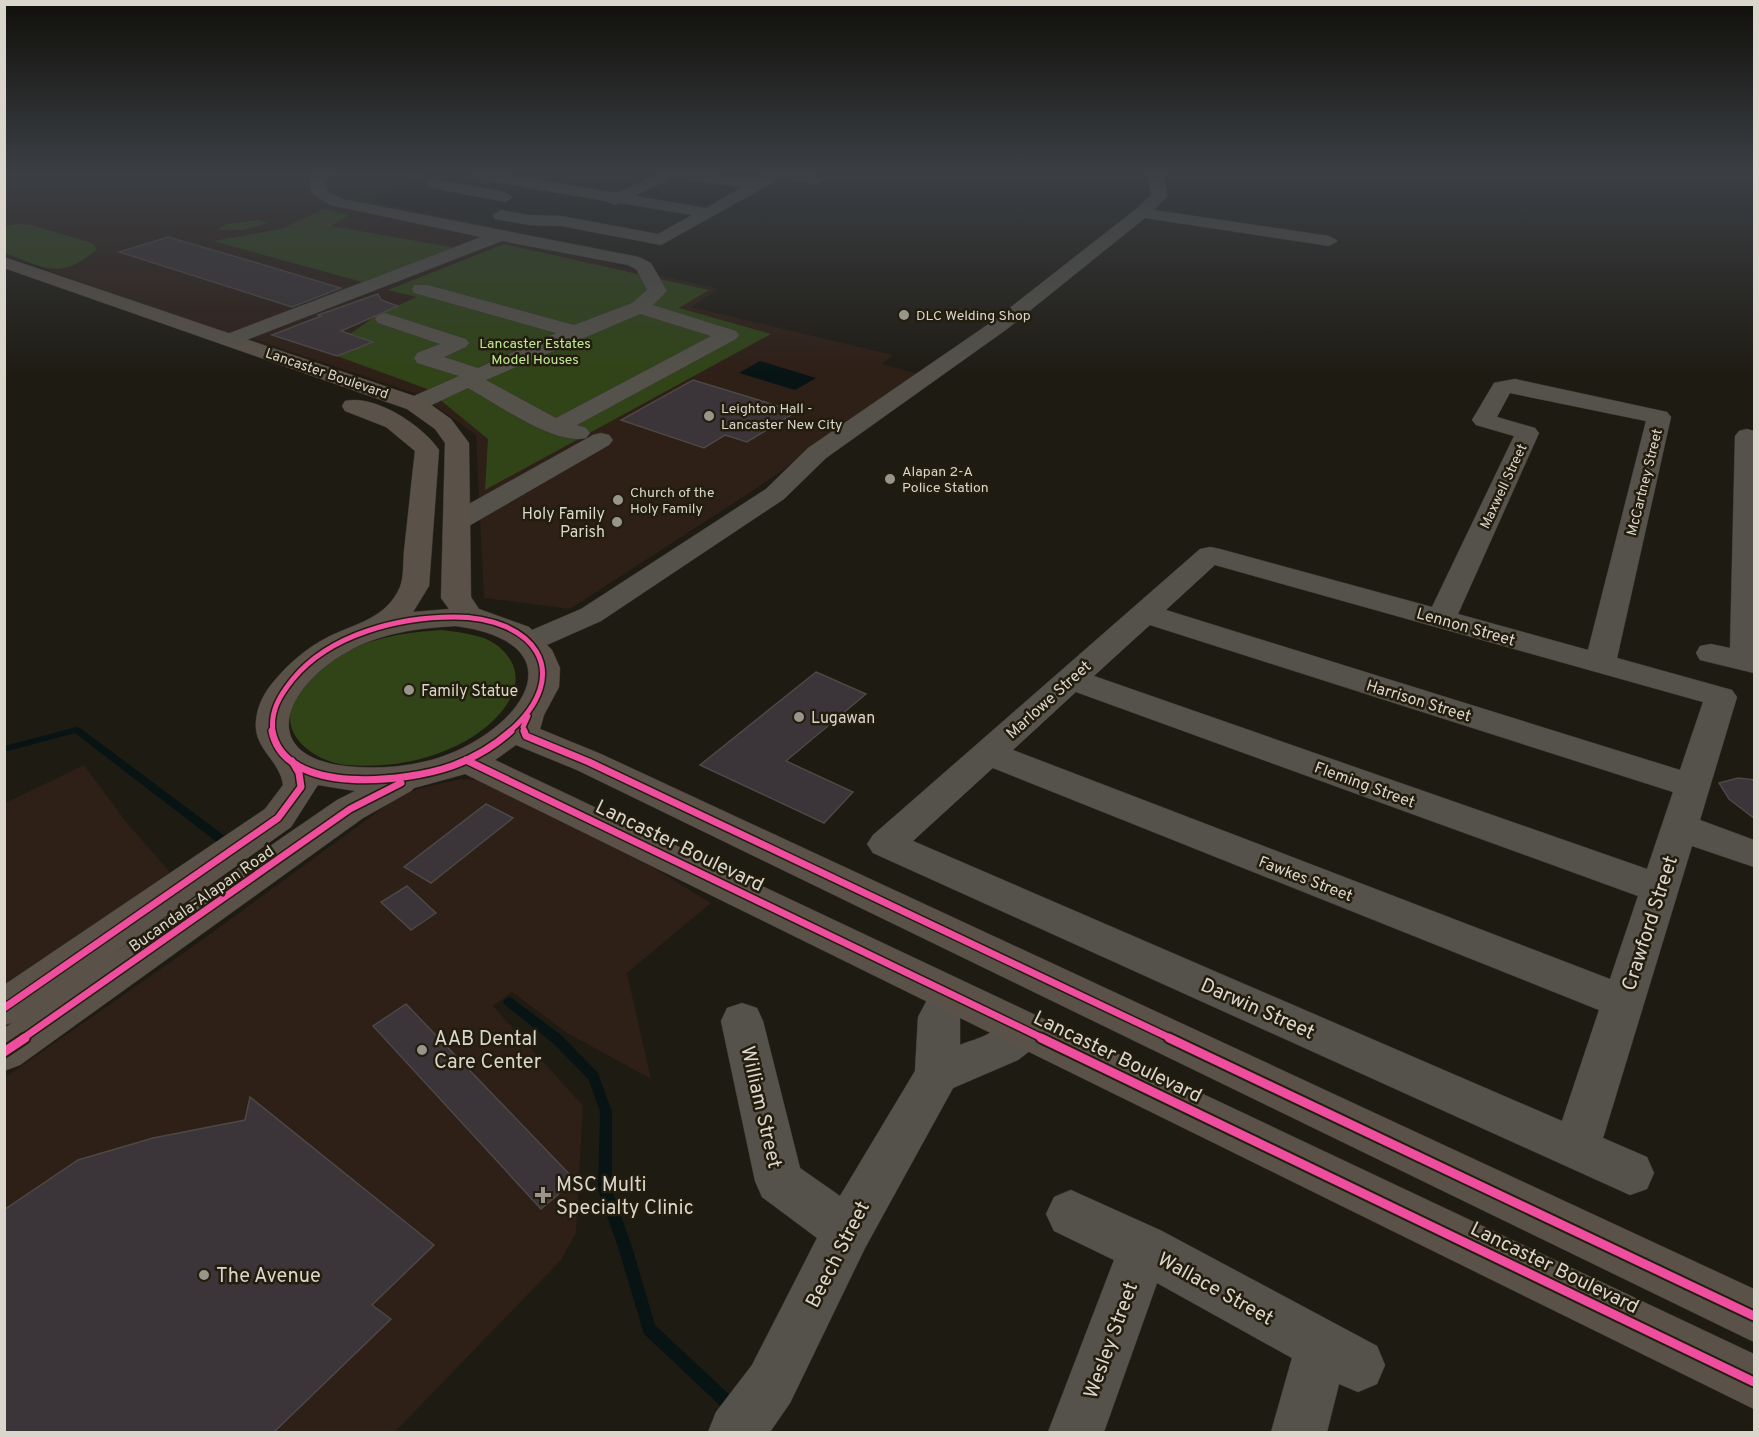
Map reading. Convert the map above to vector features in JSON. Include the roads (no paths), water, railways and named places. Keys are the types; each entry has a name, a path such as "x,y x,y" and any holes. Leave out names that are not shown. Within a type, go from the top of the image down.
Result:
{"main road":[{"name":"Lancaster Boulevard","path":"4,262 415,404 443,424 457,443 458,521 454,580 456,598 469,615 481,620"},
{"name":"Lancaster Boulevard","path":"4,280 249,368"},
{"name":"Lancaster Boulevard","path":"338,400 394,420 413,432 427,450 415,586 395,617 376,629"},
{"path":"430,618 481,620 516,632 529,642 541,657 545,675 541,695 528,716 512,732 466,760 418,776 360,780 325,776 292,761 276,743 271,722 277,700 292,678 315,658 343,642 376,629 430,618"},
{"name":"Lancaster Boulevard","path":"528,716 523,728 524,733 531,738 599,767 1755,1316"},
{"name":"Lancaster Boulevard","path":"466,760 1755,1382"},
{"name":"Bucandala-Alapan Road","path":"4,1008 278,818 301,787 299,774 292,761"},
{"name":"Bucandala-Alapan Road","path":"4,1052 359,803 418,776"}],"street":[{"path":"229,340 487,241"},
{"path":"415,404 575,332 639,307 657,291 645,267 633,261 527,241"},
{"path":"529,642 591,615 775,494 817,453 1000,325 1106,241"},
{"path":"421,289 575,332"},
{"path":"556,427 671,373 736,337 639,307"},
{"path":"385,319 459,343 424,358 475,377 556,427 601,440 458,521"},
{"name":"Maxwell Street","path":"1441,619 1527,433 1484,420 1499,391 1507,386"},
{"name":"McCartney Street","path":"1507,386 1659,417 1600,663"},
{"path":"1711,653 1750,662 1747,436 1755,438"},
{"name":"Lennon Street","path":"1210,555 1721,697"},
{"name":"Marlowe Street","path":"886,843 1210,555"},
{"name":"Harrison Street","path":"1144,614 1693,786"},
{"name":"Fleming Street","path":"1071,679 1660,889"},
{"name":"Crawford Street","path":"1576,1149 1721,697"},
{"name":"Fawkes Street","path":"988,753 1624,1002"},
{"path":"1679,827 1755,854"},
{"name":"Darwin Street","path":"886,843 1629,1173"},
{"name":"Beech Street","path":"736,1432 771,1384 847,1231 937,1074 939,1017 951,995"},
{"name":"William Street","path":"742,1021 779,1181 847,1231"},
{"path":"937,1074 1003,1047 1025,1030"},
{"name":"Wallace Street","path":"1071,1214 1144,1248 1340,1356 1299,1432"},
{"name":"Wesley Street","path":"1076,1432 1144,1248"}],"waterway":[{"path":"4,749 77,730 230,846"},
{"path":"509,1002 557,1039 594,1077 606,1112 605,1190 625,1247 649,1329 732,1407"}],"place":[{"name":"DLC Welding Shop","path":"904,315"},
{"name":"Leighton Hall - Lancaster New City","path":"709,416"},
{"name":"Alapan 2-A Police Station","path":"890,479"},
{"name":"Church of the Holy Family","path":"618,500"},
{"name":"Holy Family Parish","path":"617,522"},
{"name":"Family Statue","path":"409,690"},
{"name":"Lugawan","path":"799,717"},
{"name":"AAB Dental Care Center","path":"422,1050"},
{"name":"MSC Multi Specialty Clinic","path":"543,1195"},
{"name":"The Avenue","path":"204,1275"}],"park label":[{"name":"Lancaster Estates Model Houses","path":"535,352"}]}
